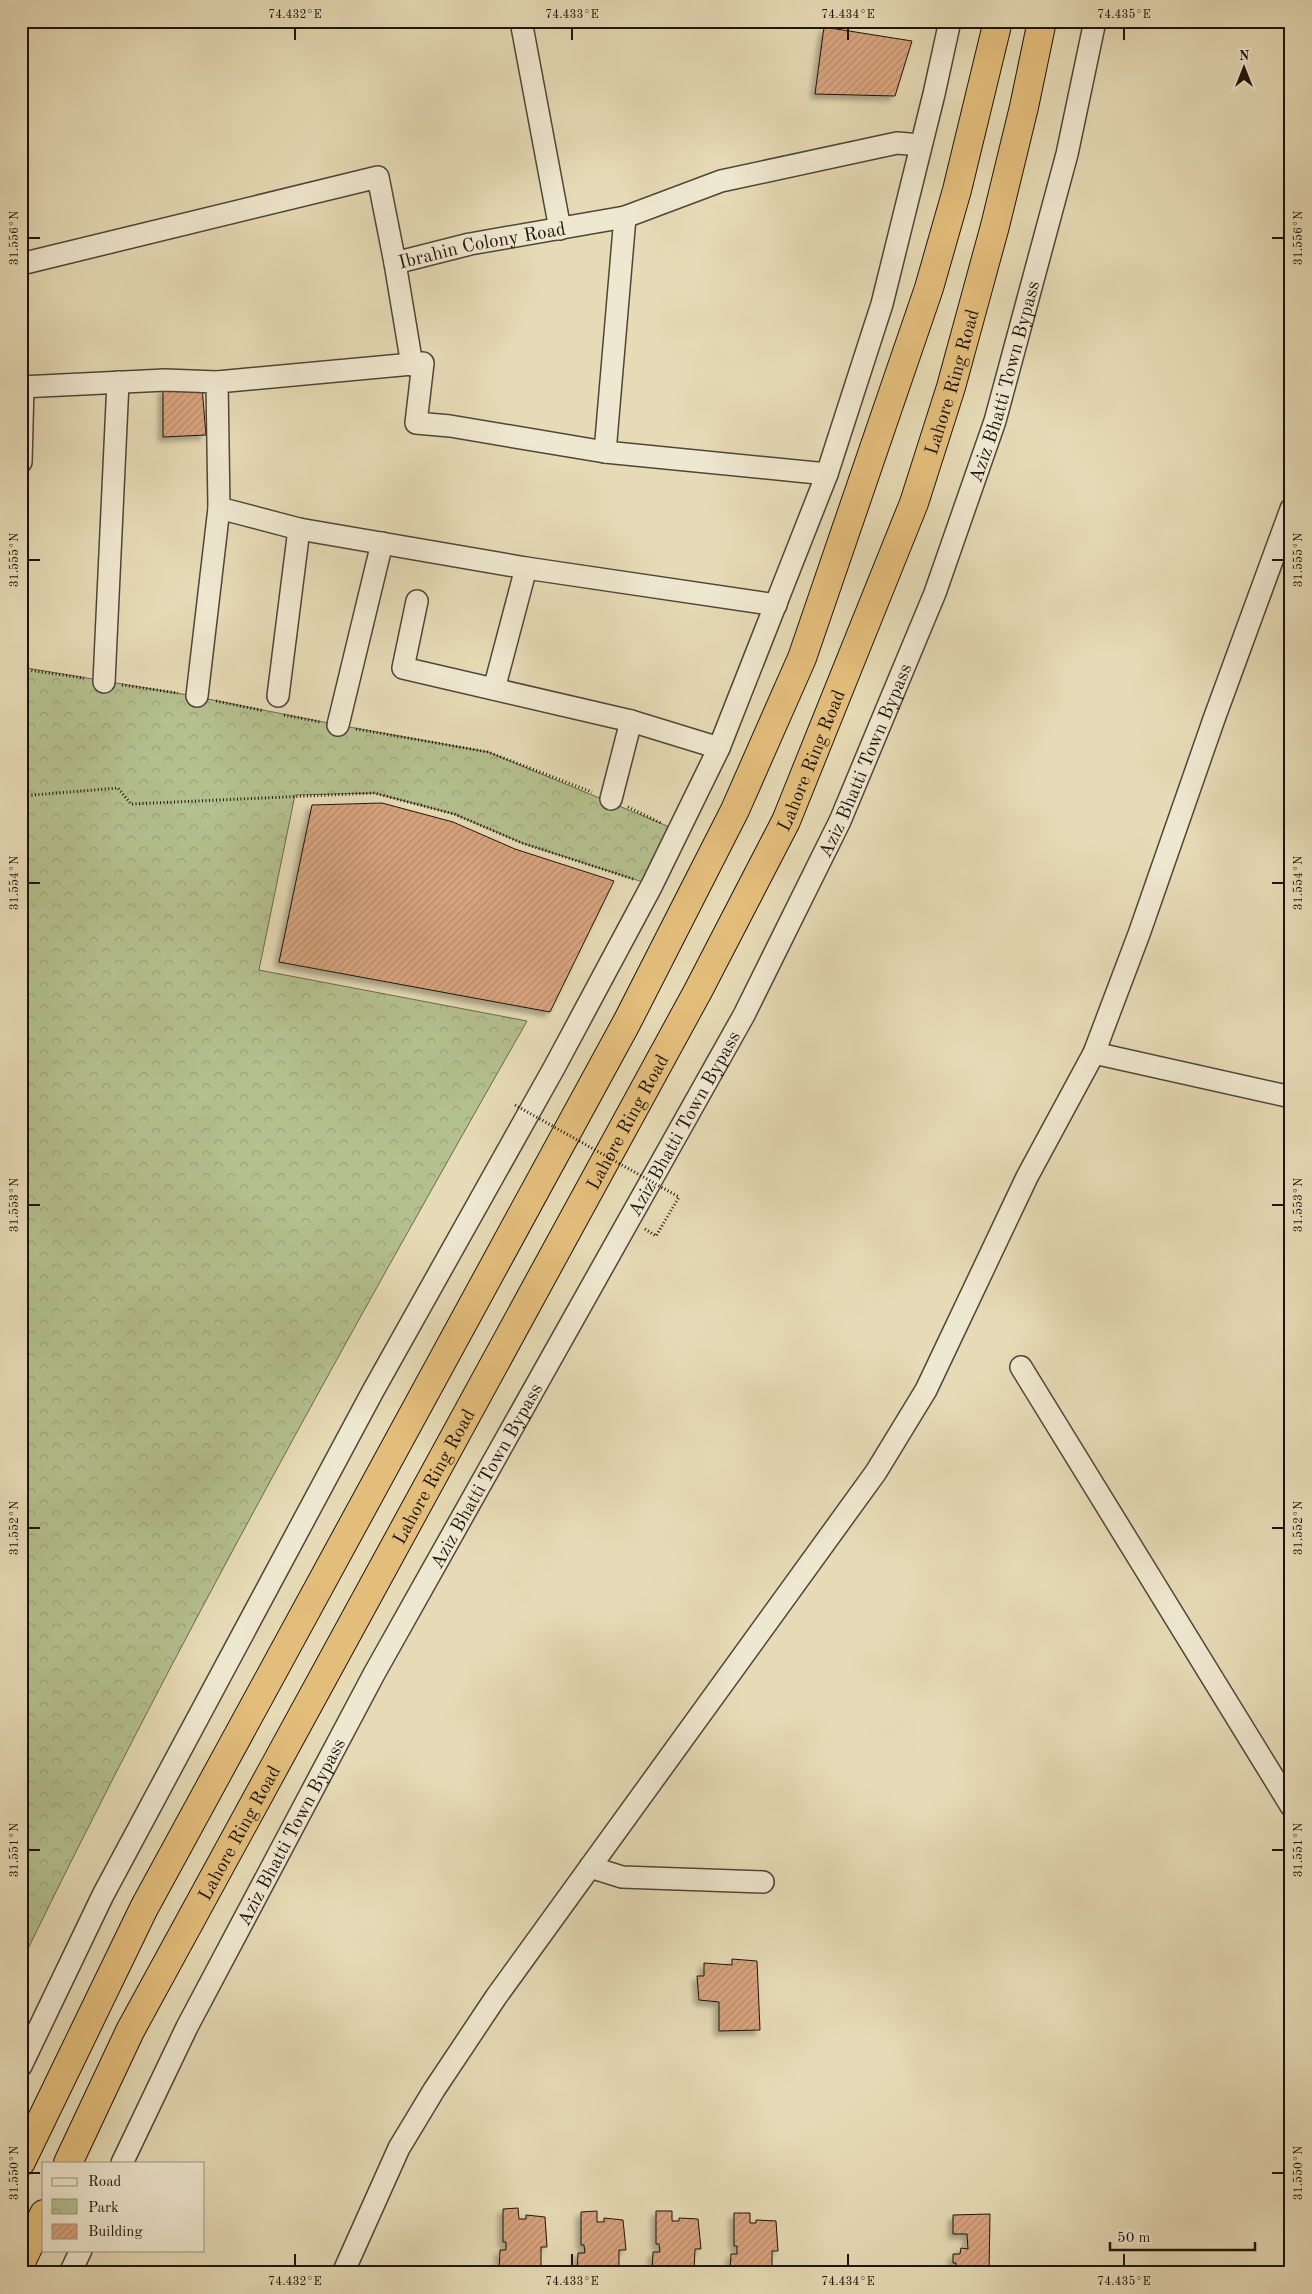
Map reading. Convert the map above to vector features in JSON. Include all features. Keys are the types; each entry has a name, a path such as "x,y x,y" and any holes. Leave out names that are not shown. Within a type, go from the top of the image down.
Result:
{"highway":[{"path":"21,2162 144,1908 627,1022 735,810 802,658 929,288 958,190 998,21"},
{"name":"Lahore Ring Road","path":"68,2162 130,2030 698,991 786,821 914,503 948,396 995,226 1024,107 1042,21"},
{"path":"21,2262 42,2218"}],"street":[{"path":"521,21 560,229"},
{"path":"21,2066 117,1869 372,1391 554,1068 652,885 719,748 827,474 882,304 950,21"},
{"name":"Aziz Bhatti Town Bypass","path":"122,2162 187,2027 374,1674 744,1015 840,821 935,593 995,420 1067,154 1095,21"},
{"name":"Ibrahin Colony Road","path":"21,264 378,177 395,263 470,244 625,217 720,181 897,143 921,145"},
{"path":"605,452 625,217"},
{"path":"395,263 412,365"},
{"path":"21,462 22,387 165,380 217,382 423,363 416,423 450,426 605,452 827,474"},
{"path":"104,682 118,382"},
{"path":"197,696 219,508 217,382"},
{"path":"219,508 299,529 526,568 776,605"},
{"path":"343,2273 398,2148 429,2098 496,1997 886,1455 926,1390 1027,1177 1094,1053 1139,934 1214,719 1291,509"},
{"path":"278,696 299,529"},
{"path":"338,725 382,543"},
{"path":"494,689 526,568"},
{"path":"417,601 404,668 631,721 719,748"},
{"path":"611,799 631,721"},
{"path":"1094,1053 1291,1097"},
{"path":"1021,1368 1291,1806"},
{"path":"590,1867 622,1877 763,1882"},
{"path":"70,2273 80,2252"}],"path":[{"path":"21,796 118,788 131,804 374,793 454,814 522,843 652,885"},
{"path":"515,1105 678,1198 656,1236"}],"green space":[{"path":"21,667 188,695 488,752 677,830 652,885 522,843 454,814 374,793 295,795 259,970 527,1021 266,1488 141,1724 21,1963"}],"building":[{"path":"824,27 912,41 895,96 815,94"},
{"path":"202,387 206,435 163,437 163,388"},
{"path":"382,803 453,822 515,849 614,881 550,1012 279,962 312,805"},
{"path":"732,1959 757,1961 760,2030 719,2031 719,2002 699,2000 697,1976 704,1976 704,1963 732,1965"},
{"path":"518,2208 519,2219 526,2219 526,2215 545,2217 547,2247 541,2247 541,2273 499,2273 500,2250 506,2250 506,2242 503,2242 503,2209"},
{"path":"597,2211 597,2222 604,2222 604,2218 623,2220 626,2250 619,2250 619,2273 577,2273 578,2253 585,2253 584,2245 581,2245 581,2212"},
{"path":"656,2211 672,2211 672,2221 679,2221 679,2218 698,2219 701,2249 695,2249 694,2273 652,2273 653,2252 660,2252 659,2244 656,2244"},
{"path":"734,2213 750,2213 750,2223 756,2223 756,2220 776,2221 778,2251 772,2251 772,2273 730,2273 731,2254 737,2254 737,2246 734,2246"},
{"path":"990,2214 989,2273 954,2273 953,2267 956,2267 956,2263 953,2263 953,2254 960,2254 961,2248 968,2249 967,2234 953,2234 953,2215"}]}
